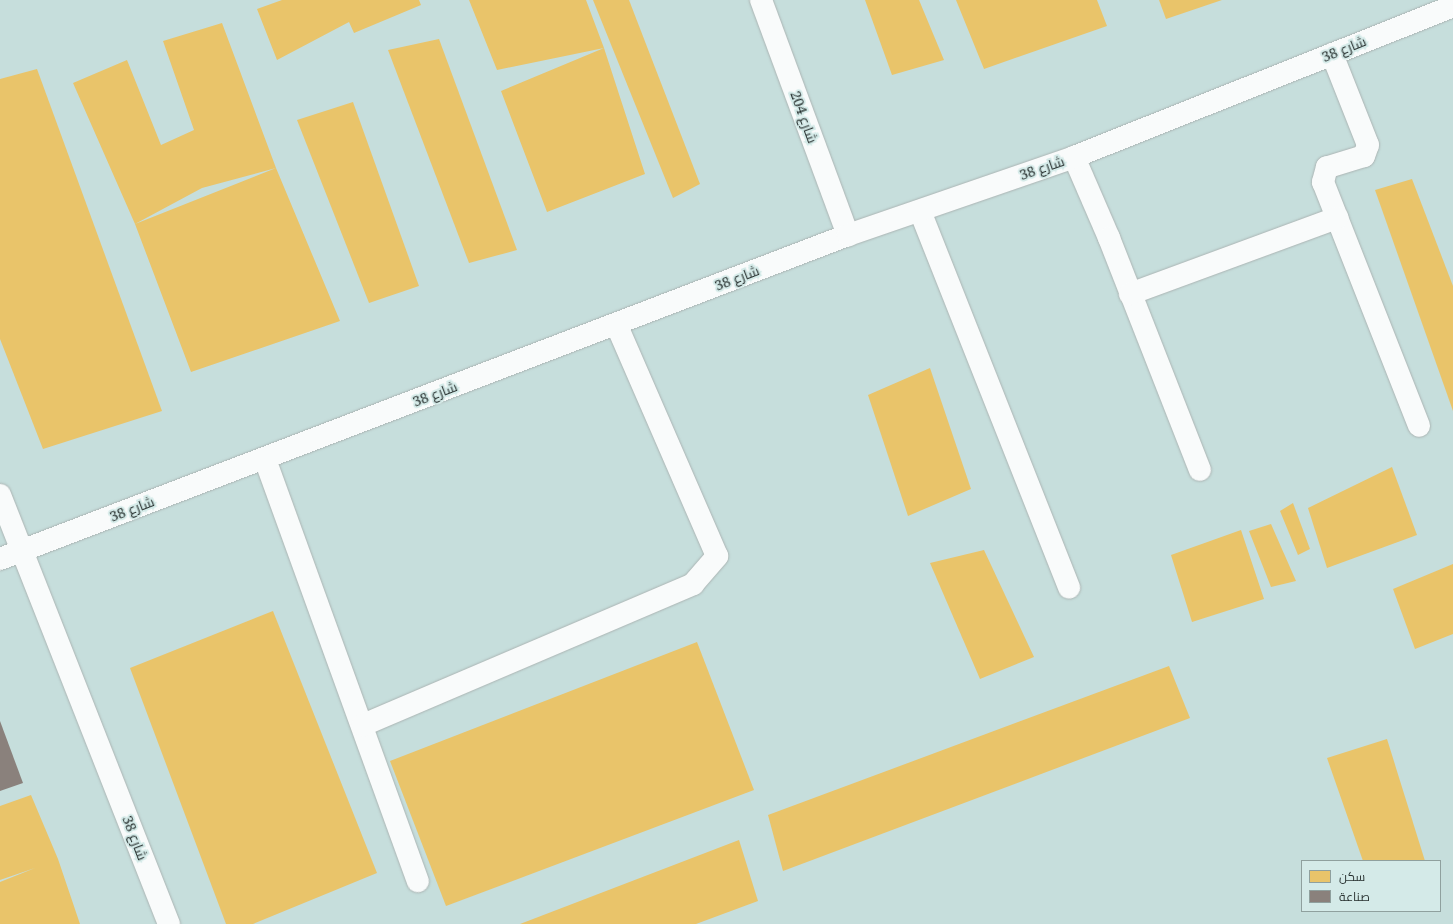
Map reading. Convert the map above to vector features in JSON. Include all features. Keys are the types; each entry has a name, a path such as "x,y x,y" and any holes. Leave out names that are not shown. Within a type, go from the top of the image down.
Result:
{"street":[{"name":"شارع 204","path":"760,0 848,235"},
{"name":"شارع 38","path":"0,559 848,235 1074,157 1453,6"},
{"path":"1332,54 1368,145 1364,156 1327,167 1323,182 1419,426"},
{"path":"1074,157 1200,470"},
{"path":"920,211 1069,588"},
{"path":"1130,294 1337,218"},
{"path":"362,725 693,584 717,556 616,324"},
{"path":"265,459 418,881"},
{"path":"0,495 22,551"},
{"name":"شارع 38","path":"22,551 169,924"}],"shaded area":[{"path":"0,0 1453,0 1453,924 0,924"}],"building: سكن":[{"path":"282,0 419,0 421,5 354,33 349,22 277,60 257,9"},
{"path":"469,0 586,0 604,48 497,70"},
{"path":"593,0 629,0 700,184 673,198"},
{"path":"865,0 919,0 944,60 892,75"},
{"path":"956,0 1097,0 1107,26 984,69"},
{"path":"1159,0 1222,0 1166,19"},
{"path":"222,23 276,168 202,188 135,224 73,83 127,60 161,145 194,130 163,41"},
{"path":"439,39 517,250 469,263 388,50"},
{"path":"604,48 645,174 547,212 501,91"},
{"path":"37,69 162,411 43,449 0,339 0,79"},
{"path":"353,102 419,286 369,303 297,120"},
{"path":"276,168 340,321 191,372 135,224"},
{"path":"1412,179 1453,286 1453,411 1375,190"},
{"path":"930,368 971,489 908,516 868,395"},
{"path":"1392,467 1417,535 1327,568 1308,508"},
{"path":"1293,503 1310,549 1298,555 1280,511"},
{"path":"1271,524 1296,581 1271,587 1249,531"},
{"path":"1241,530 1264,599 1192,622 1171,555"},
{"path":"984,550 1034,657 980,679 930,563"},
{"path":"1453,564 1453,634 1415,649 1393,589"},
{"path":"273,611 377,873 253,924 226,924 130,668"},
{"path":"697,642 754,790 446,906 390,761"},
{"path":"1169,666 1190,718 783,871 768,815"},
{"path":"1387,739 1425,860 1363,860 1327,758"},
{"path":"31,795 58,859 80,924 0,924 0,882 35,868 0,880 0,806"},
{"path":"739,840 758,901 696,924 520,924"}],"building: صناعة":[{"path":"0,721 23,783 0,791"}]}
